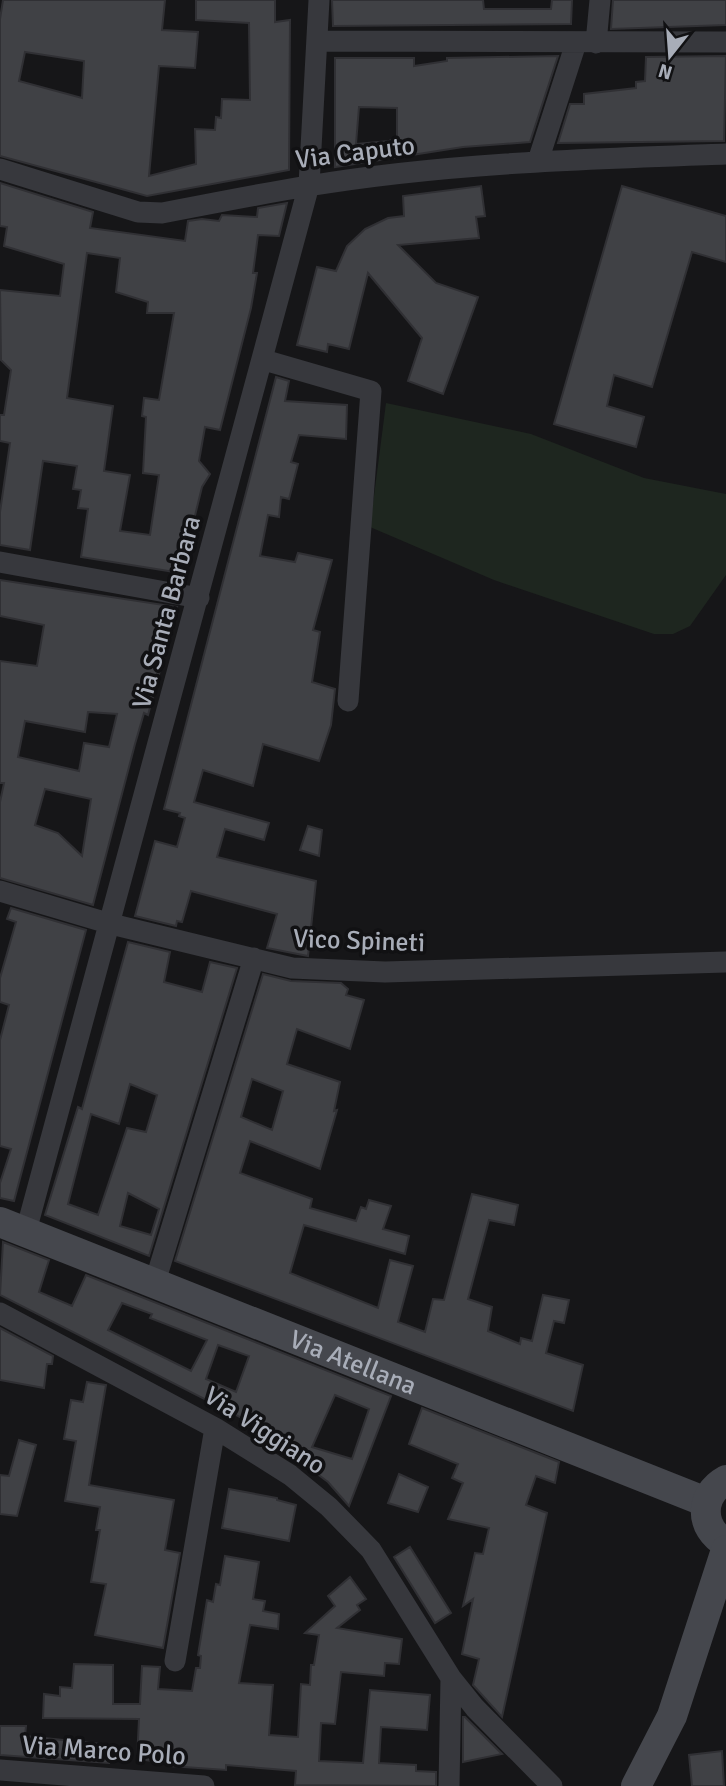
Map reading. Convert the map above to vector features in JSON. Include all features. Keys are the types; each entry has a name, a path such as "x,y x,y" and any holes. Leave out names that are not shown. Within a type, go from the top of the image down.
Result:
{"main road":[{"name":"Via Atellana","path":"13,1226 706,1502"},
{"path":"726,1480 717,1485 706,1502 705,1515 709,1528 726,1543"},
{"path":"636,1786 672,1716 726,1550"}],"street":[{"name":"Via Santa Barbara","path":"13,1226 111,924 309,185 319,0"},
{"path":"537,161 586,43 600,0"},
{"path":"318,41 726,42"},
{"name":"Via Caputo","path":"0,169 138,212 162,213 309,185 537,161 726,154"},
{"path":"264,360 371,391 348,701"},
{"path":"0,562 199,598"},
{"name":"Vico Spineti","path":"0,891 111,924 292,968 371,972 726,962"},
{"path":"155,1282 254,958"},
{"name":"Via Viggiano","path":"0,1313 215,1428 290,1475 329,1507 371,1550 451,1678 475,1708 552,1786"},
{"path":"175,1661 215,1428"},
{"path":"449,1786 451,1678"},
{"name":"Via Marco Polo","path":"0,1770 204,1786"}],"shaded area":[{"path":"386,403 531,434 644,478 726,494 726,575 690,626 673,634 654,634 494,580 370,527"}],"building":[{"path":"3,0 165,0 162,30 198,32 195,68 159,66 149,176 196,164 195,129 215,130 216,117 221,118 222,99 250,100 249,23 196,20 196,0 275,0 275,22 290,20 289,170 147,196 0,156 0,19","holes":["25,52 84,61 82,98 19,81"]},
{"path":"332,0 483,0 484,9 551,9 552,0 572,0 571,24 333,26"},
{"path":"613,0 726,0 726,25 611,29"},
{"path":"558,56 530,142 463,147 335,167 335,58 414,58 414,66 447,61 447,58","holes":["359,107 397,108 397,136 389,141 356,144"]},
{"path":"726,56 724,141 558,143 570,104 584,104 584,94 636,88 636,82 645,81 646,57"},
{"path":"0,183 93,212 90,228 185,241 188,221 219,221 222,215 257,217 258,208 287,203 279,236 258,235 253,273 257,273 251,308 220,430 205,427 199,461 210,474 202,487 181,573 81,557 88,509 78,508 81,490 73,489 77,466 43,461 30,550 0,545 0,512 10,443 0,441 0,415 4,415 11,370 1,360 0,290 60,296 64,264 4,246 7,227 0,226","holes":["87,253 120,258 116,292 148,302 147,313 174,313 159,400 144,398 142,416 146,417 143,473 159,475 150,535 120,531 130,475 104,471 113,406 67,398"]},
{"path":"481,186 485,216 476,217 479,238 398,245 436,283 478,297 443,394 408,381 422,338 368,273 349,349 328,344 327,352 297,345 317,267 336,271 347,246 365,229 388,218 404,216 403,196"},
{"path":"622,186 726,216 726,262 692,252 652,387 614,375 607,406 644,417 636,447 554,424"},
{"path":"276,377 289,381 285,401 347,405 346,439 299,435 291,462 298,464 289,499 281,497 279,517 268,515 260,556 295,562 298,553 332,560 313,630 320,632 312,682 335,689 331,725 319,761 263,744 253,786 203,770 194,802 269,823 264,840 225,829 217,857 316,881 308,956 267,948 277,914 191,891 182,922 177,921 176,926 135,916 155,841 177,847 185,818 179,816 180,813 164,809"},
{"path":"0,580 177,607 148,715 144,713 135,744 93,905 0,878 0,802 4,783 0,783 0,661 37,666 44,625 0,616","holes":["88,712 117,714 109,747 84,743 79,771 18,757 25,721 85,732","45,789 91,799 82,856 58,833 35,825"]},
{"path":"308,826 322,830 319,856 300,850"},
{"path":"11,908 86,930 14,1201 0,1198 0,1183 11,1149 0,1146 0,1040 9,1005 0,1002 0,978 16,922 7,919"},
{"path":"128,942 170,952 164,982 202,992 210,962 237,968 149,1256 45,1215 78,1107 82,1109","holes":["130,1084 157,1095 146,1132 127,1128 98,1215 68,1204 91,1114 119,1124","128,1193 159,1209 151,1235 120,1226"]},
{"path":"263,974 291,981 341,983 348,989 346,995 364,1000 350,1049 297,1029 287,1064 340,1082 334,1111 337,1110 320,1169 250,1141 240,1173 312,1199 310,1208 356,1221 361,1207 366,1209 369,1200 391,1206 383,1229 409,1236 405,1254 304,1225 290,1273 378,1308 390,1260 413,1266 398,1322 425,1332 433,1299 444,1300 472,1194 518,1205 514,1225 489,1220 468,1299 492,1307 488,1331 520,1344 521,1338 532,1341 543,1295 569,1300 564,1323 554,1321 546,1353 583,1365 573,1411 175,1261","holes":["252,1079 283,1091 272,1130 241,1117"]},
{"path":"3,1242 49,1260 39,1292 72,1306 86,1275 391,1396 349,1506 328,1482 244,1419 0,1295","holes":["122,1303 152,1314 150,1318 207,1340 191,1371 108,1330","218,1345 249,1356 236,1392 206,1379","335,1395 369,1409 352,1459 312,1447"]},
{"path":"0,1328 53,1356 52,1364 47,1364 44,1388 0,1380"},
{"path":"87,1382 106,1385 89,1485 174,1500 165,1550 180,1553 163,1648 95,1635 106,1584 91,1582 100,1530 96,1530 100,1507 65,1501 76,1441 64,1439 71,1400 83,1402"},
{"path":"422,1408 559,1462 555,1483 536,1476 526,1505 547,1513 502,1717 473,1685 479,1659 462,1654 473,1599 463,1606 475,1553 483,1554 489,1528 448,1519 463,1483 452,1478 458,1464 409,1444"},
{"path":"19,1440 36,1445 17,1516 0,1514 0,1475 9,1476"},
{"path":"399,1474 428,1487 418,1512 388,1503"},
{"path":"229,1489 277,1498 296,1505 289,1541 222,1528"},
{"path":"410,1547 451,1613 435,1623 394,1557"},
{"path":"225,1556 259,1562 253,1599 265,1601 263,1611 279,1614 278,1629 250,1625 239,1683 273,1685 269,1735 298,1737 301,1684 310,1685 311,1665 314,1665 319,1635 305,1633 335,1606 328,1596 350,1577 366,1599 357,1605 360,1610 337,1628 402,1639 399,1664 385,1663 384,1676 341,1672 335,1724 321,1723 319,1761 363,1763 370,1690 430,1695 427,1730 381,1727 379,1763 416,1765 416,1771 436,1772 436,1786 295,1785 296,1771 226,1765 226,1770 170,1766 170,1763 137,1759 139,1719 43,1718 44,1694 60,1696 60,1687 72,1688 74,1664 113,1665 113,1704 140,1704 142,1666 160,1667 158,1689 192,1691 196,1668 200,1668 201,1656 198,1655 207,1600 213,1602 216,1584 220,1585"},
{"path":"465,1717 502,1754 463,1762"},
{"path":"0,1726 26,1726 25,1736 110,1745 109,1763 0,1755"},
{"path":"722,1751 724,1786 692,1786 689,1755"}]}
